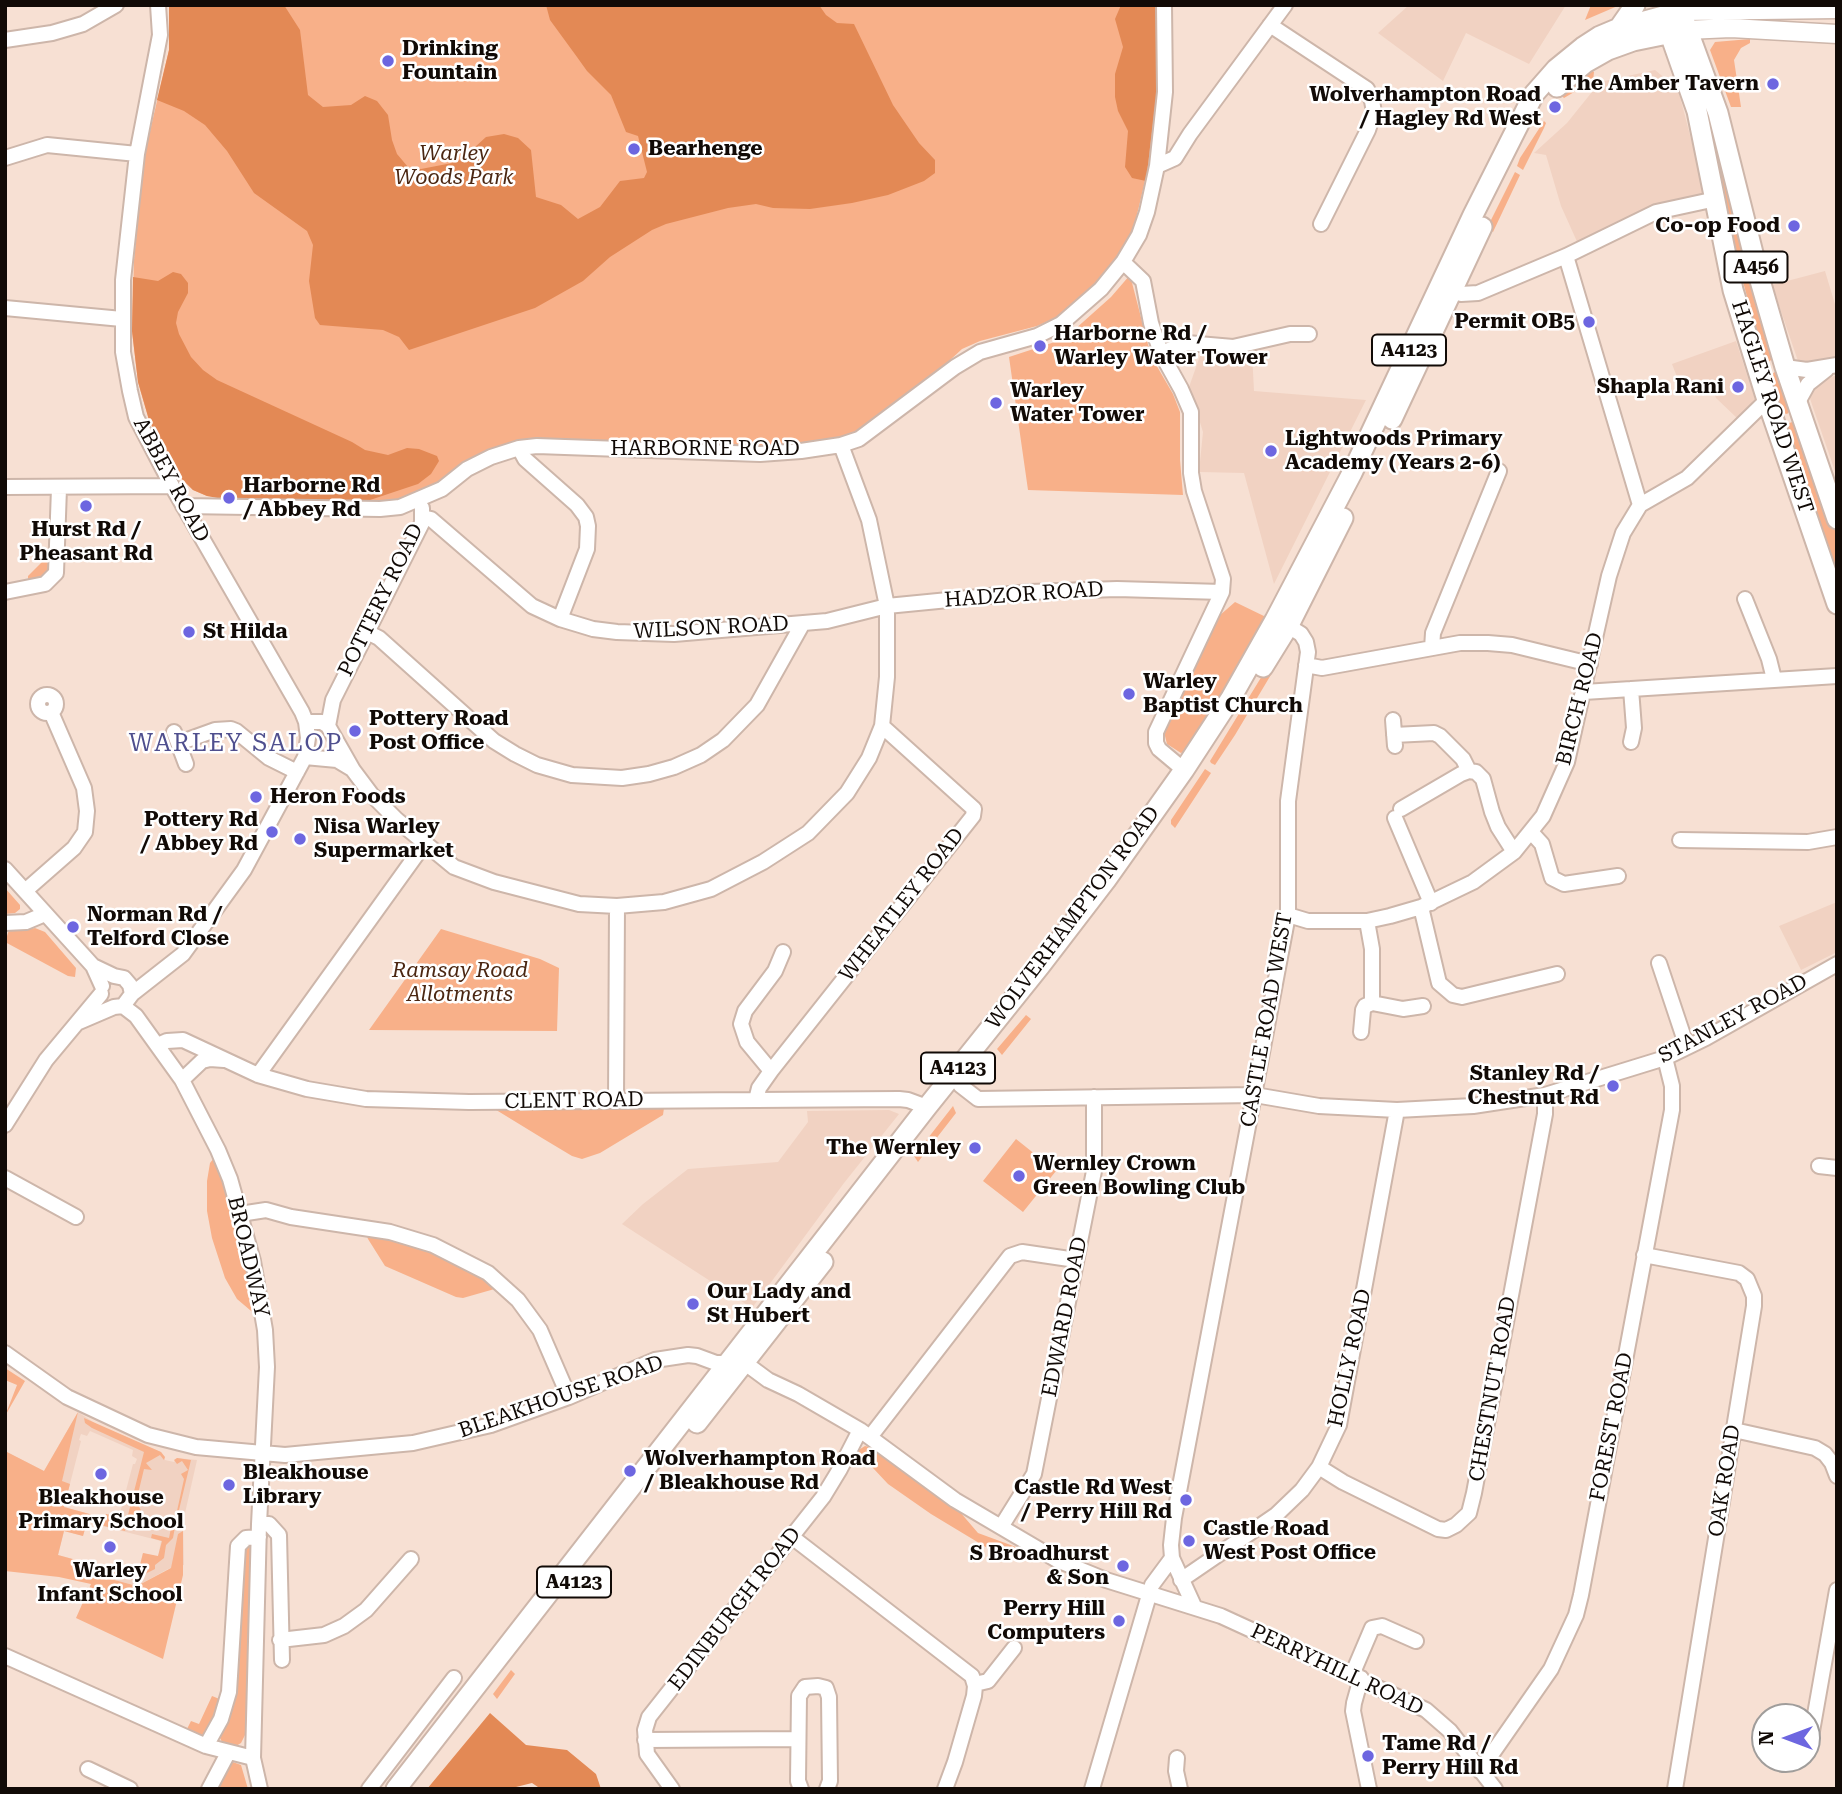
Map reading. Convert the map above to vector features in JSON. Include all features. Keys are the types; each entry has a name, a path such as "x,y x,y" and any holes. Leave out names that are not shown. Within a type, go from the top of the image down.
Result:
{"highway":[{"path":"1619,28 1635,5"},
{"name":"WOLVERHAMPTON ROAD","path":"413,1789 927,1107 1229,722 1366,473 1534,94 1556,69 1583,47 1619,28 1674,16"},
{"name":"WOLVERHAMPTON ROAD","path":"1446,288 1546,98 1563,80 1608,50 1633,41 1674,16"},
{"name":"HAGLEY ROAD WEST","path":"1674,16 1716,199 1733,290 1837,603"},
{"name":"HAGLEY ROAD WEST","path":"1674,16 1718,113 1759,277 1785,367 1837,519"},
{"path":"1762,380 1765,371 1772,366 1785,367"},
{"path":"1770,407 1782,419 1789,419 1798,402"},
{"name":"WOLVERHAMPTON ROAD","path":"396,1789 1046,979 1188,773"},
{"path":"927,1107 961,1085"}],"main road":[{"name":"A4123","path":"1674,16 1826,8"},
{"path":"1809,32 1805,24 1806,16 1826,8"},
{"name":"A4123","path":"1674,16 1731,29 1837,34"}],"street":[{"path":"5,40 52,33 83,24 116,5"},
{"name":"ABBEY ROAD","path":"158,5 160,35 137,154 122,318 123,352 136,417 183,506 304,717"},
{"name":"HARBORNE ROAD","path":"183,506 400,507 442,489 467,469 491,457 519,448 537,446 760,454 841,445 859,439 955,367 980,352 1037,336 1060,324 1101,289 1123,262 1139,235 1157,166 1165,92 1164,5"},
{"path":"1157,166 1175,158 1284,5"},
{"path":"1270,24 1367,89 1372,101 1374,112 1368,130 1321,224"},
{"path":"5,158 47,145 137,154"},
{"path":"1446,288 1461,294 1478,293 1566,256 1656,212 1716,199"},
{"path":"1566,256 1640,505 1688,478 1770,407"},
{"path":"1123,262 1143,281 1151,323 1161,353 1191,412 1191,473 1194,491 1223,579 1222,592 1156,732 1159,749 1188,773"},
{"path":"5,308 122,318"},
{"path":"1161,353 1187,342 1233,347 1290,340 1309,334"},
{"path":"1785,367 1807,370 1833,367"},
{"path":"1798,402 1808,384 1833,367"},
{"path":"73,1025 125,1001 183,954 208,921 244,870 298,772 305,757 308,738 304,717 322,722 331,731 371,794 397,820 454,867 494,883 579,904 617,906 664,901 711,889 763,863 808,833 847,793 869,758 882,726 887,677 887,606 869,520 841,445"},
{"path":"519,448 525,458 577,505 586,517 586,549 560,619"},
{"path":"1432,648 1433,633 1499,471"},
{"path":"5,487 172,486"},
{"path":"5,592 45,584 56,573 59,488"},
{"name":"POTTERY ROAD","path":"304,717 323,709 333,700 422,523 419,499"},
{"name":"BIRCH ROAD","path":"1288,915 1308,921 1367,921 1426,905 1473,882 1514,852 1543,816 1567,762 1609,576 1623,533 1640,505"},
{"name":"WILSON ROAD","path":"422,517 431,519 532,606 560,619 593,629 674,634 827,621"},
{"name":"HADZOR ROAD","path":"827,621 887,606 1030,592 1117,589 1222,592"},
{"path":"1745,599 1769,659 1774,679"},
{"name":"CASTLE ROAD WEST","path":"1194,1606 1172,1559 1174,1518 1288,915 1288,800 1306,665 1306,642 1301,634 1282,622"},
{"path":"367,632 379,638 494,741 515,754 537,765 572,775 622,778 674,767 701,755 723,740 757,705 803,623"},
{"path":"1306,665 1322,668 1460,643 1512,645 1590,664"},
{"path":"1584,692 1837,676"},
{"path":"1631,689 1634,728 1631,742"},
{"name":"POTTERY ROAD","path":"325,758 332,750 333,700"},
{"path":"25,891 74,848 85,832 87,811 84,788 51,712"},
{"name":"WHEATLEY ROAD","path":"755,1100 759,1088 771,1070 973,816 974,809 882,726"},
{"path":"186,764 176,737 231,729 268,758 298,772"},
{"path":"1394,734 1434,733 1463,759 1469,771"},
{"path":"305,757 337,761 354,770"},
{"path":"1514,852 1492,812 1483,779 1476,772 1469,771 1395,823 1426,905 1439,983 1453,995 1462,997 1557,974"},
{"path":"1531,832 1542,844 1552,877 1564,884 1618,876"},
{"path":"1680,840 1808,842 1837,837"},
{"path":"258,1074 425,843"},
{"path":"5,869 93,966 105,1003 125,1001"},
{"path":"616,1101 617,906"},
{"path":"5,923 26,922 45,914"},
{"path":"1367,921 1372,949 1372,1003"},
{"path":"771,1070 747,1042 741,1024 744,1011 775,971 783,952"},
{"path":"1659,963 1687,1047"},
{"name":"STANLEY ROAD","path":"961,1085 978,1098 1255,1095 1319,1106 1397,1110 1473,1106 1545,1095 1665,1058 1837,964"},
{"path":"93,966 119,977"},
{"path":"5,1125 46,1060 102,990 119,977 159,971"},
{"name":"BROADWAY","path":"119,977 130,985 125,1001 182,1080 218,1150 253,1261 265,1330 267,1367 259,1531 253,1758 260,1789"},
{"path":"1362,1031 1363,1010 1372,1003 1403,1009 1423,1006"},
{"name":"CLENT ROAD","path":"158,1045 167,1041 183,1040 258,1074 307,1089 366,1099 469,1102 899,1099 927,1107"},
{"name":"FOREST ROAD","path":"1480,1771 1551,1669 1576,1615 1672,1110 1672,1086 1665,1058"},
{"path":"182,1080 202,1062 209,1059 225,1060"},
{"name":"CHESTNUT ROAD","path":"1319,1466 1343,1482 1438,1529 1446,1530 1462,1522 1468,1513 1474,1493 1545,1114 1545,1095"},
{"name":"EDWARD ROAD","path":"1001,1527 1034,1474 1094,1171 1094,1097"},
{"name":"HOLLY ROAD","path":"1181,1580 1276,1515 1302,1490 1319,1466 1339,1425 1397,1110"},
{"path":"1819,1166 1837,1168"},
{"path":"5,1178 76,1217"},
{"path":"240,1214 266,1210 290,1217 390,1232 433,1245 488,1273 518,1300 540,1330 569,1397"},
{"name":"EDINBURGH ROAD","path":"645,1740 649,1717 792,1537 865,1433 1010,1256 1022,1252 1076,1260"},
{"name":"OAK ROAD","path":"1644,1255 1739,1273 1747,1279 1751,1287 1754,1306 1675,1789"},
{"name":"BLEAKHOUSE ROAD","path":"5,1353 50,1386 84,1406 148,1435 196,1447 285,1455 413,1443 491,1425 569,1397 648,1362 681,1357 768,1380 798,1394 865,1433 955,1500 1057,1560 1105,1580 1150,1593"},
{"path":"1734,1430 1815,1448 1832,1463 1837,1476"},
{"path":"206,1746 221,1719 229,1692 238,1546 269,1524 279,1535 282,1660"},
{"path":"792,1537 972,1676 975,1684 970,1709 945,1789"},
{"path":"280,1640 324,1635 344,1626 366,1609 411,1559"},
{"path":"1092,1789 1152,1585 1172,1559"},
{"path":"1817,1703 1837,1590"},
{"name":"PERRYHILL ROAD","path":"1150,1593 1222,1616 1426,1710 1450,1731 1494,1789"},
{"path":"1369,1789 1353,1703 1357,1677 1372,1628 1382,1626 1416,1641"},
{"path":"975,1684 988,1681 1014,1648"},
{"path":"5,1656 206,1746 253,1758"},
{"path":"369,1789 445,1683"},
{"path":"801,1789 798,1781 800,1693 808,1686 826,1688 829,1697 830,1781 827,1789"},
{"path":"672,1789 647,1754 645,1740 798,1739"},
{"path":"209,1789 228,1753"},
{"path":"1177,1758 1176,1771 1180,1789"},
{"path":"88,1769 114,1785 130,1789"}],"shaded area":[{"path":"1409,5 1566,5 1529,64 1466,33 1443,81 1378,33"},
{"path":"1655,70 1678,89 1706,197 1579,246 1561,206 1546,155 1534,153 1567,123 1600,82"},
{"path":"1825,271 1837,311 1837,356 1814,364 1798,361 1772,285"},
{"path":"1736,341 1755,399 1738,419 1716,398 1711,385 1684,395 1672,364"},
{"name":"Lightwoods Primary Academy (Years 2-6)","path":"1252,352 1254,391 1366,400 1274,584 1244,473 1199,472 1203,432 1189,387 1200,356"},
{"path":"1837,375 1837,477 1807,390 1810,385"},
{"path":"1837,902 1837,952 1801,970 1779,926"},
{"path":"889,1110 899,1114 844,1183 752,1308 622,1224 688,1169 778,1162 808,1122 807,1111"},
{"path":"78,1412 96,1424 161,1452 165,1460 197,1460 183,1522 184,1565 168,1569 137,1586 56,1565 5,1451 44,1471","holes":["90,1431 133,1450 132,1456 137,1459 133,1464 119,1517 106,1514 104,1518 64,1507 81,1434 87,1436","87,1522 161,1541 158,1557 143,1553 139,1569 135,1573 117,1566 116,1570 112,1569 111,1572 99,1569 100,1566 58,1555 64,1531 83,1536"]}],"green space":[{"path":"169,5 1158,5 1156,110 1150,161 1133,231 1105,278 1062,315 1037,326 980,341 962,349 933,376 862,431 842,439 790,445 724,447 545,440 451,476 419,494 384,504 207,496 193,490 181,478 149,420 138,382 132,331 134,260 141,189 146,148 169,50"},
{"name":"Warley Woods Park","path":"169,5 284,5 300,30 308,95 323,107 351,105 365,96 377,101 388,115 397,154 408,167 421,169 452,163 463,158 486,137 504,134 518,138 531,150 536,197 561,205 578,219 600,207 620,181 644,178 647,172 638,136 626,132 611,95 587,71 550,20 546,5 819,5 826,15 837,23 854,24 893,105 919,143 935,160 935,173 924,181 888,195 852,203 810,209 773,208 756,204 728,208 666,224 610,257 583,281 535,308 409,350 399,337 383,330 320,325 315,318 309,281 313,245 307,231 254,193 227,151 205,125 184,111 157,100 169,50"},
{"path":"1121,5 1158,5 1157,90 1146,181 1132,178 1125,167 1128,131 1118,111 1115,97 1115,74 1123,47 1115,19"},
{"path":"1591,5 1620,5 1585,20"},
{"path":"1750,39 1750,43 1741,48 1734,60 1741,107 1731,107 1710,50 1715,42"},
{"path":"1589,68 1594,72 1593,81 1564,98 1561,95"},
{"path":"1705,100 1776,357 1768,362 1764,358 1740,271"},
{"path":"1544,121 1544,128 1523,170 1517,166 1520,158"},
{"path":"1515,172 1520,175 1493,232 1487,228"},
{"path":"173,272 181,274 188,283 188,293 178,312 176,323 179,334 191,357 203,370 217,380 365,450 388,455 407,448 419,449 437,456 439,461 431,474 418,484 358,504 228,500 193,490 171,464 149,420 138,382 132,331 133,277 158,281"},
{"path":"1130,275 1151,356 1180,412 1183,495 1028,490 1009,357 1064,339 1111,297"},
{"path":"1776,371 1793,408 1787,414 1780,412 1770,376"},
{"path":"1795,421 1802,434 1837,536 1837,586 1784,425"},
{"path":"49,555 52,556 49,569 44,576 28,580 28,576"},
{"path":"1235,602 1268,618 1189,749 1181,753 1167,744 1163,728 1219,616"},
{"path":"1287,635 1291,636 1275,668 1215,765 1211,763 1210,761"},
{"path":"1205,769 1211,773 1175,828 1171,820"},
{"path":"5,888 20,905 20,909 15,913 5,914"},
{"path":"35,928 45,932 76,968 75,977 68,976 5,942 9,930"},
{"name":"Ramsay Road Allotments","path":"441,929 540,959 559,968 557,1031 369,1030"},
{"path":"1026,1015 1031,1019 1002,1055 997,1049"},
{"path":"953,1106 956,1113 918,1162 914,1156"},
{"path":"493,1108 664,1108 663,1115 600,1153 582,1159 572,1156"},
{"name":"Wernley Crown Green Bowling Club","path":"1016,1139 1056,1171 1023,1212 983,1181"},
{"path":"214,1158 234,1212 249,1270 257,1316 237,1299 225,1278 212,1238 207,1211 207,1181 210,1163"},
{"path":"368,1233 449,1256 498,1288 463,1298 456,1297 385,1266 368,1239"},
{"path":"5,1368 25,1381 5,1416 17,1385 5,1380"},
{"path":"78,1412 62,1481 70,1484 64,1507 104,1518 106,1514 127,1519 144,1452 92,1428 85,1423 84,1418 161,1452 165,1457 164,1460 160,1455 146,1463 152,1470 144,1469 137,1498 144,1501 138,1505 143,1514 128,1520 125,1531 87,1522 83,1536 64,1531 58,1555 94,1565 92,1574 137,1586 171,1568 178,1534 183,1531 183,1575 163,1659 76,1618 91,1584 59,1577 5,1571 5,1451 44,1471"},
{"path":"865,1446 873,1448 960,1512 978,1533 1016,1547 1013,1557 989,1549 888,1484 857,1451"},
{"path":"174,1460 191,1460 177,1511 184,1479 181,1474 188,1470 182,1461 177,1464"},
{"path":"172,1523 175,1527 173,1538 166,1545 164,1558 155,1565 155,1569 133,1580 113,1574 117,1566 135,1573 139,1569 143,1553 158,1556 162,1541 151,1538 152,1534 169,1538"},
{"path":"243,1545 251,1545 252,1548 251,1592 246,1733 241,1743 236,1746 223,1744 219,1736"},
{"path":"511,1670 515,1674 497,1699 493,1694"},
{"path":"212,1696 222,1700 205,1734 187,1729 191,1721 199,1724"},
{"path":"490,1713 526,1745 567,1750 596,1774 601,1789 541,1789 532,1783 508,1789 427,1789"},
{"path":"230,1761 241,1765 248,1789 224,1789 218,1786"}],"place":[{"name":"Drinking Fountain","path":"388,61"},
{"name":"The Amber Tavern","path":"1773,84"},
{"name":"Wolverhampton Road / Hagley Rd West","path":"1555,107"},
{"name":"Bearhenge","path":"634,149"},
{"name":"Co-op Food","path":"1794,226"},
{"name":"Permit OB5","path":"1589,322"},
{"name":"Harborne Rd / Warley Water Tower","path":"1040,346"},
{"name":"Shapla Rani","path":"1738,387"},
{"name":"Warley Water Tower","path":"996,403"},
{"name":"Lightwoods Primary Academy (Years 2-6)","path":"1271,451"},
{"name":"Harborne Rd / Abbey Rd","path":"229,498"},
{"name":"Hurst Rd / Pheasant Rd","path":"86,506"},
{"name":"St Hilda","path":"189,632"},
{"name":"Warley Baptist Church","path":"1129,694"},
{"name":"Pottery Road Post Office","path":"355,731"},
{"name":"Heron Foods","path":"256,797"},
{"name":"Pottery Rd / Abbey Rd","path":"272,832"},
{"name":"Nisa Warley Supermarket","path":"300,839"},
{"name":"Norman Rd / Telford Close","path":"73,927"},
{"name":"Stanley Rd / Chestnut Rd","path":"1613,1086"},
{"name":"The Wernley","path":"975,1148"},
{"name":"Wernley Crown Green Bowling Club","path":"1019,1176"},
{"name":"Our Lady and St Hubert","path":"693,1304"},
{"name":"Wolverhampton Road / Bleakhouse Rd","path":"630,1471"},
{"name":"Bleakhouse Primary School","path":"101,1474"},
{"name":"Bleakhouse Library","path":"229,1485"},
{"name":"Castle Rd West / Perry Hill Rd","path":"1186,1500"},
{"name":"Castle Road West Post Office","path":"1189,1541"},
{"name":"Warley Infant School","path":"110,1547"},
{"name":"S Broadhurst & Son","path":"1123,1566"},
{"name":"Perry Hill Computers","path":"1119,1621"},
{"name":"Tame Rd / Perry Hill Rd","path":"1368,1756"}],"district":[{"name":"WARLEY SALOP","path":"236,744"}]}
